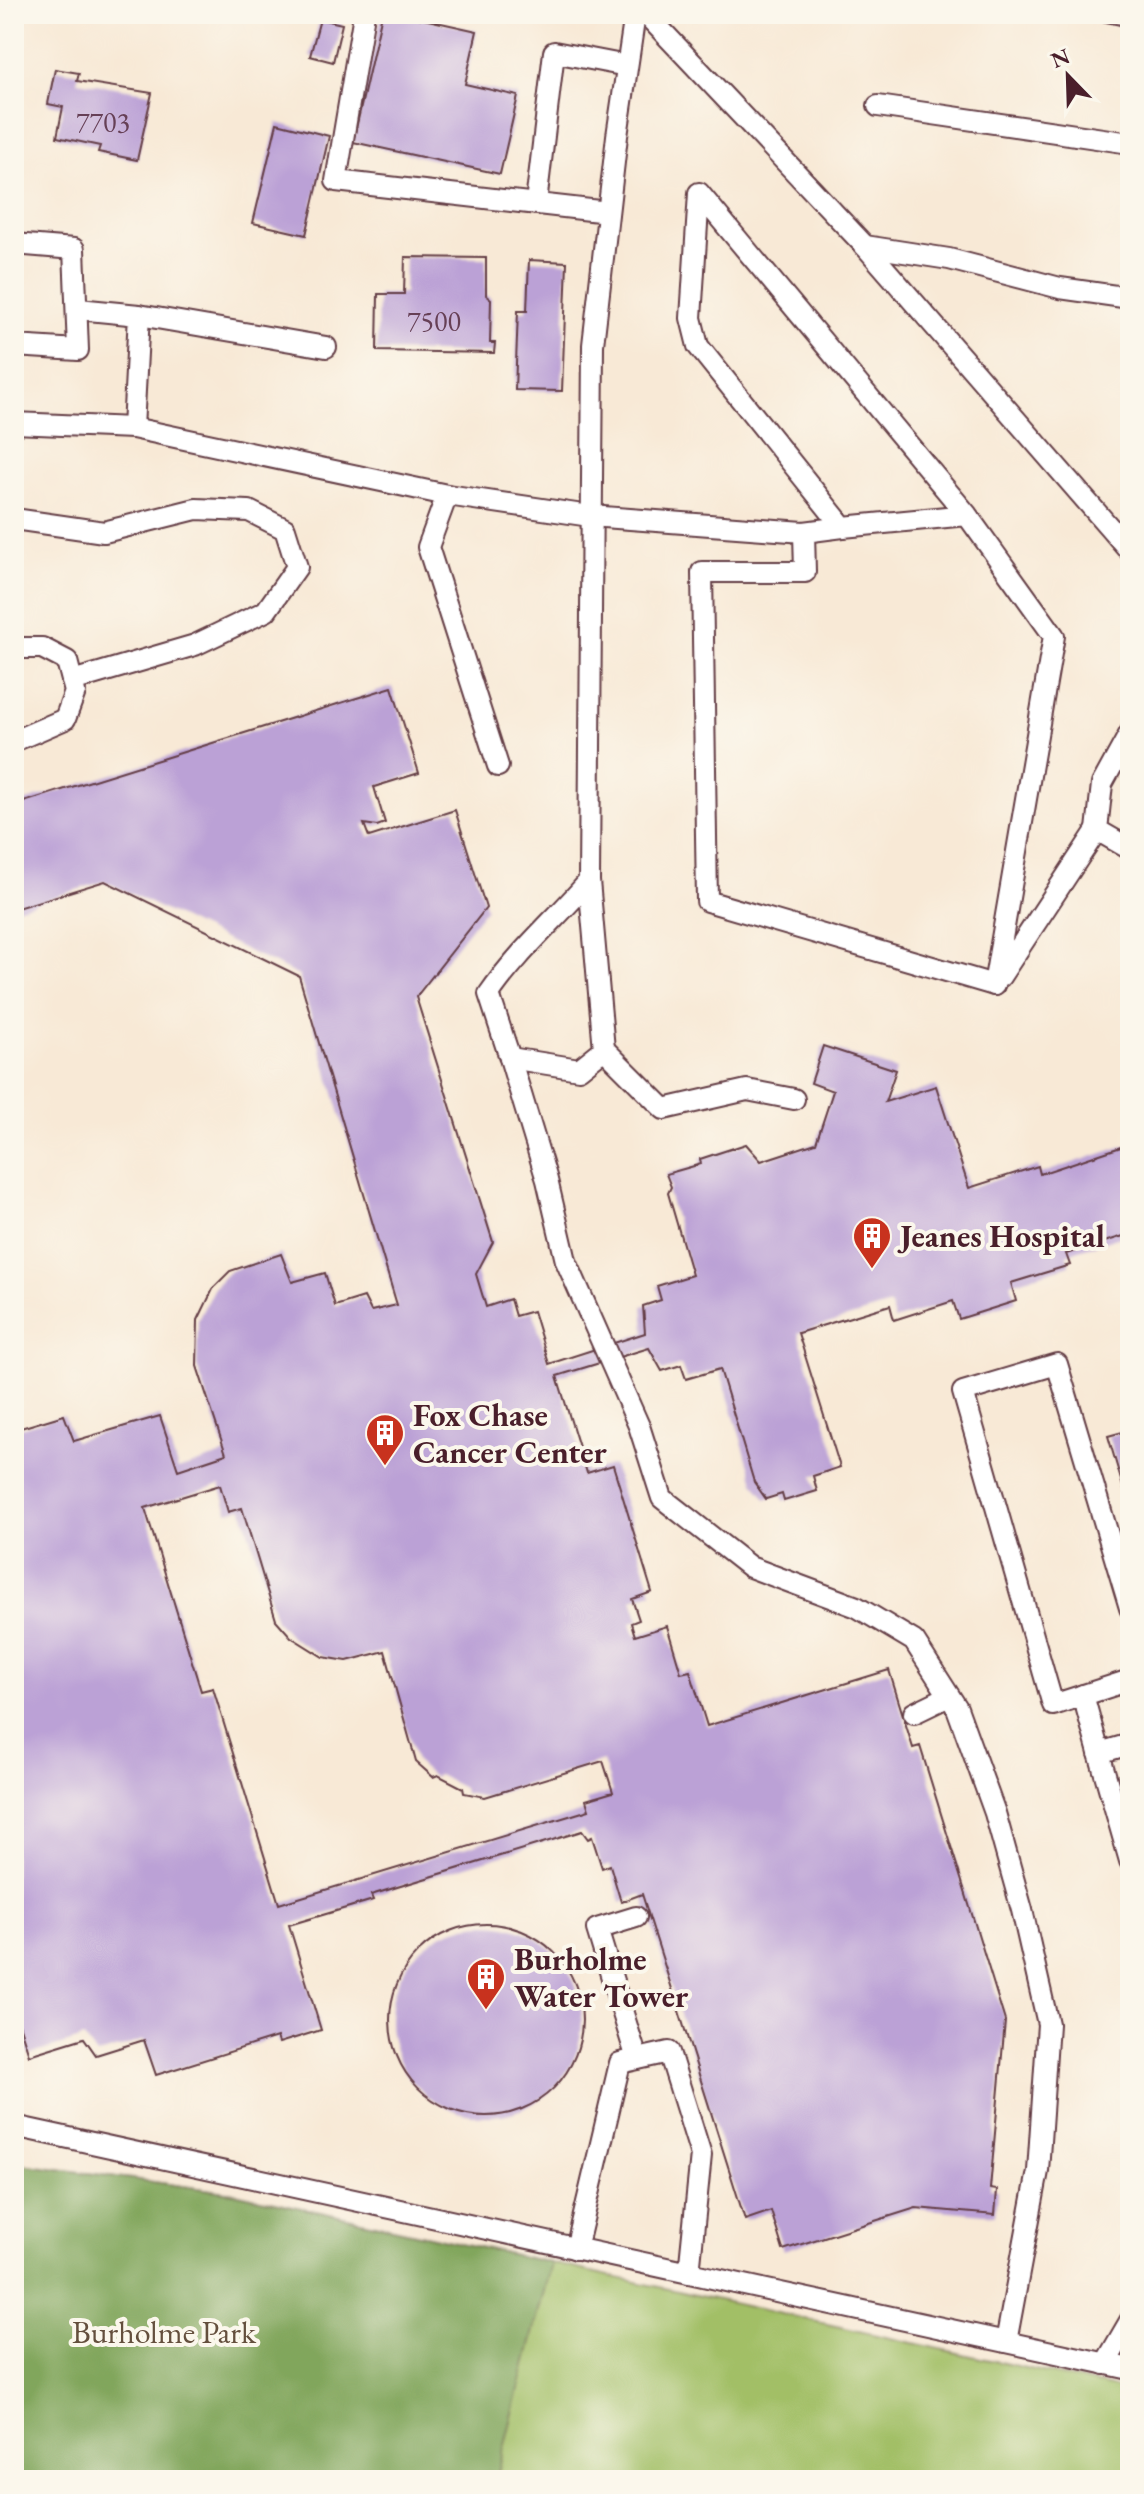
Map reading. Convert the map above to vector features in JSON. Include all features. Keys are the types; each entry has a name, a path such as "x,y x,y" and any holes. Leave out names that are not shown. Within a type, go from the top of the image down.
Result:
{"lane":[{"path":"364,14 336,181 608,212"},
{"path":"635,14 593,345 589,881 604,1049 664,1109 747,1090 794,1099"},
{"path":"646,14 865,246 1130,551"},
{"path":"536,203 554,52 627,66"},
{"path":"878,106 1130,143"},
{"path":"843,527 698,346 691,318 699,193 967,515 1054,636 994,985"},
{"path":"14,244 74,249 78,350 14,346"},
{"path":"865,246 949,259 1060,288 1130,298"},
{"path":"78,309 139,315 326,347"},
{"path":"133,428 139,315"},
{"path":"14,423 133,428 447,495 590,516 804,532 967,515"},
{"path":"447,495 428,547 498,766"},
{"path":"14,519 104,532 196,509 249,511 285,529 297,567 266,611 195,645 72,681"},
{"path":"804,532 805,572 702,572 707,901 994,985"},
{"path":"14,648 42,648 67,661 75,692 65,719 14,741"},
{"path":"994,985 1097,830 1102,784 1130,733"},
{"path":"1097,830 1130,849"},
{"path":"589,881 552,924 507,968 489,994 547,1180 566,1261 639,1426 662,1498 750,1567 857,1607 914,1641 957,1708 995,1813 1022,1910 1048,2024 1038,2171 1006,2342"},
{"path":"510,1058 579,1069 604,1049"},
{"path":"1130,1608 1057,1364 963,1392 1053,1705 1130,1680"},
{"path":"1083,1695 1130,1861"},
{"path":"914,1713 949,1696"},
{"path":"1099,1753 1130,1744"},
{"path":"636,1917 597,1929 637,2059"},
{"path":"576,2249 620,2063 669,2052 701,2155 689,2273"},
{"path":"14,2126 1130,2369"},
{"path":"1105,2364 1130,2321"}],"green space":[{"name":"Burholme Park","path":"14,2163 234,2193 1130,2391 1130,2480 14,2480"},
{"path":"14,2163 234,2193 551,2263 496,2480 14,2480"}],"building":[{"path":"382,14 401,14 477,31 465,84 518,96 500,174 353,142"},
{"path":"1103,14 1130,14 1130,27 1101,21"},
{"path":"320,19 342,24 333,62 310,56"},
{"path":"55,69 79,73 77,81 152,93 137,160 98,152 100,146 57,137 63,107 48,104"},
{"path":"277,123 329,136 306,235 253,223"},
{"path":"405,257 486,258 486,295 491,299 490,343 495,343 494,353 377,351 378,294 404,294"},
{"path":"529,260 567,262 562,391 515,390 518,311 527,311"},
{"name":"Fox Chase Cancer Center","path":"392,687 419,773 374,787 385,823 377,826 364,824 369,837 455,810 486,908 416,997 493,1242 476,1274 486,1307 510,1299 515,1316 533,1311 549,1364 645,1333 643,1306 661,1300 657,1286 692,1275 668,1193 671,1187 666,1174 701,1164 700,1159 746,1144 761,1161 816,1143 833,1091 811,1083 823,1046 896,1070 885,1102 936,1086 969,1188 1038,1166 1040,1174 1130,1144 1130,1234 1066,1254 1070,1265 1011,1283 1016,1301 959,1319 953,1301 894,1320 890,1305 798,1333 840,1467 813,1476 817,1491 784,1501 782,1494 766,1499 754,1482 720,1369 686,1379 681,1365 662,1371 649,1348 557,1376 587,1473 613,1465 652,1592 632,1599 639,1620 631,1623 635,1636 667,1626 681,1673 690,1671 707,1726 889,1670 913,1748 920,1746 1005,2021 990,2189 997,2190 995,2215 916,2208 783,2250 771,2211 745,2220 642,1894 621,1902 610,1865 602,1868 592,1837 588,1839 582,1831 371,1895 373,1900 289,1925 321,2030 279,2043 277,2037 156,2075 144,2040 96,2055 84,2038 29,2055 14,2008 14,1430 64,1415 74,1441 160,1416 178,1470 226,1454 197,1366 198,1320 214,1287 230,1271 281,1254 292,1282 325,1273 335,1306 364,1297 371,1311 397,1305 299,976 105,881 14,909 14,805","holes":["220,1485 228,1512 242,1508 276,1620 291,1637 323,1657 347,1661 385,1651 416,1762 433,1777 438,1775 463,1788 464,1793 485,1797 603,1761 613,1792 586,1800 589,1810 279,1904 213,1688 201,1691 145,1508"]},
{"path":"1130,1430 1130,1507 1129,1507 1108,1436"},
{"name":"Burholme Water Tower","path":"486,1924 505,1925 523,1931 554,1952 575,1983 581,2001 581,2039 575,2057 554,2088 523,2109 505,2115 486,2116 467,2115 449,2109 418,2088 397,2057 391,2039 390,2020 391,2001 397,1983 418,1952 449,1931 467,1925"}],"place":[{"name":"Jeanes Hospital","path":"872,1270"},
{"name":"Fox Chase Cancer Center","path":"385,1467"},
{"name":"Burholme Water Tower","path":"486,2011"}]}
